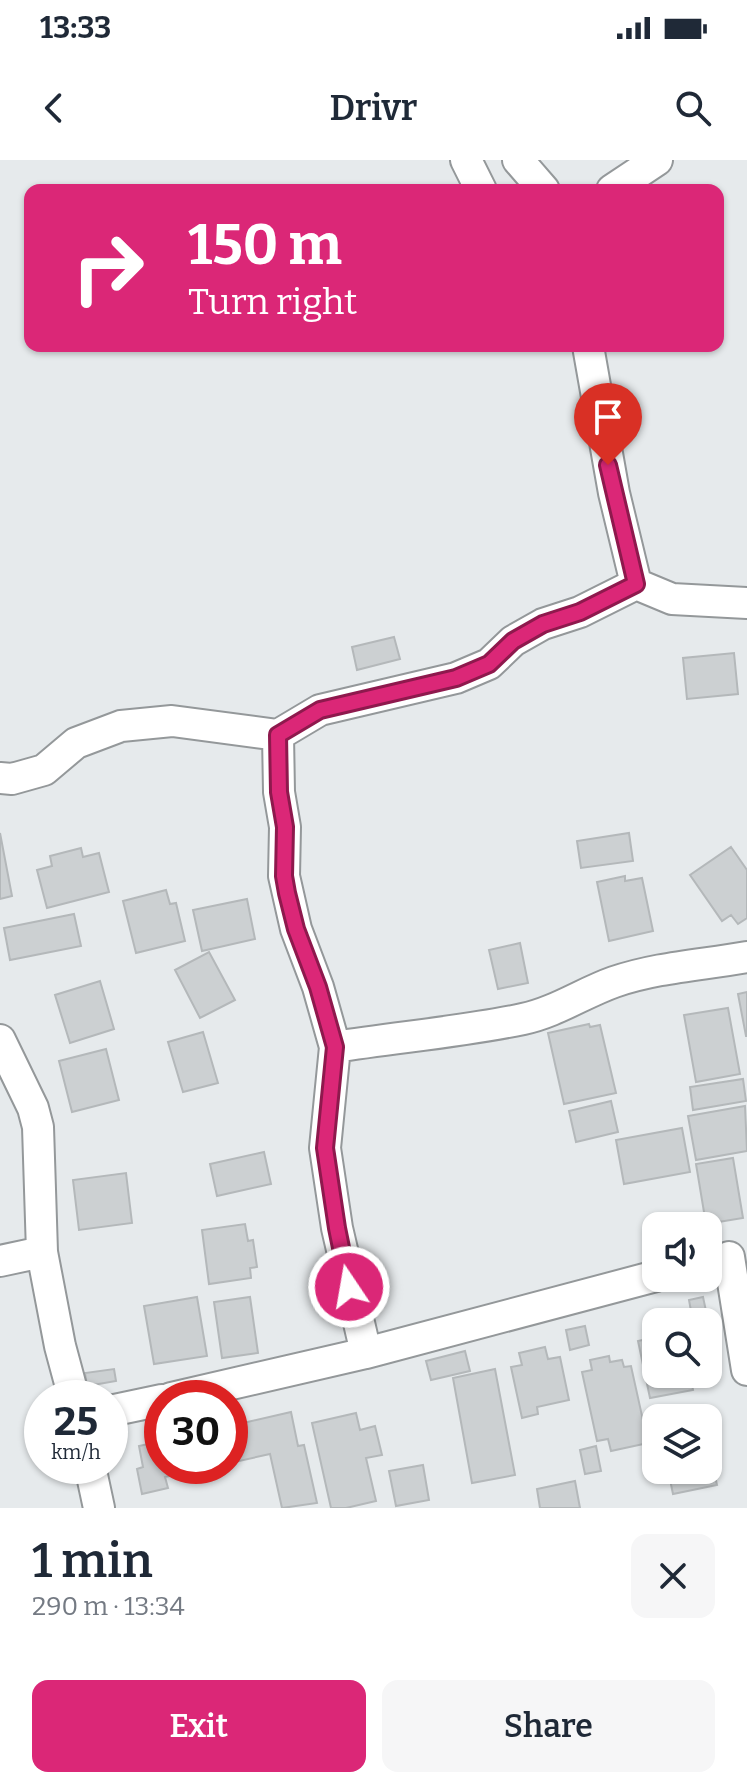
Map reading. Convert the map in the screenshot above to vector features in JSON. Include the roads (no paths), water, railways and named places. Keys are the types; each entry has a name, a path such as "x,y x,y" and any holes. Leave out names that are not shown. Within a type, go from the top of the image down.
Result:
{"street":[{"path":"466,160 478,184"},
{"path":"518,160 539,184"},
{"path":"621,184 657,160"},
{"path":"588,352 614,493 636,584"},
{"path":"0,778 12,779 44,770 76,743 121,726 172,721 278,735 320,710 456,678 489,664 513,641 543,624 580,612 636,584 672,599 747,603"},
{"path":"278,735 286,887 296,929 318,987 335,1047 325,1148 337,1228 366,1353"},
{"path":"335,1047 523,1019 556,1009 615,982 665,968 747,957"},
{"path":"0,1040 33,1108 38,1127 42,1252 69,1380"},
{"path":"0,1261 42,1252"},
{"path":"728,1257 747,1370"},
{"path":"248,1380 366,1353 642,1280"},
{"path":"94,1484 99,1508"}]}
